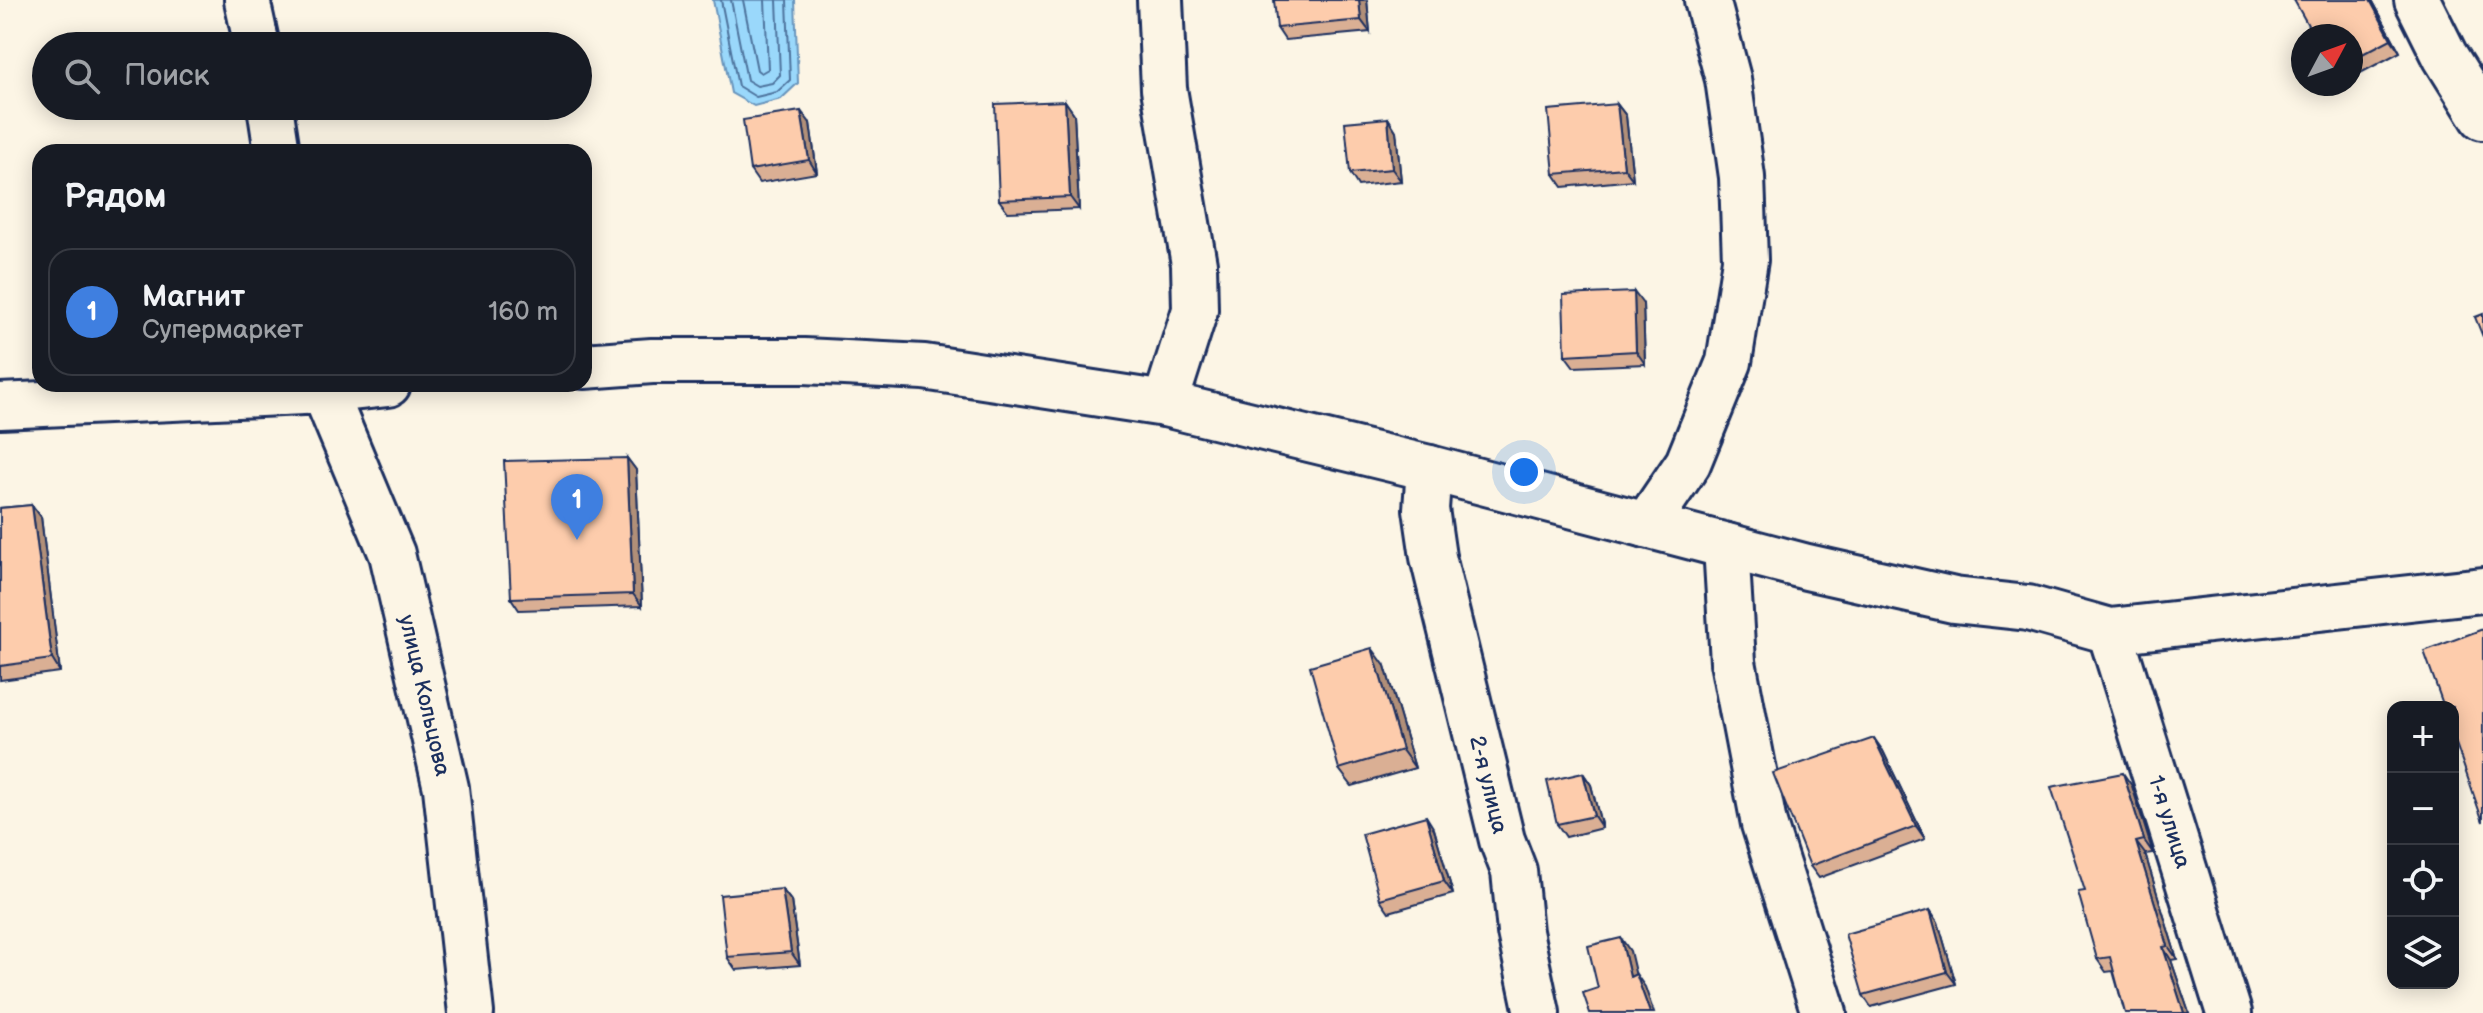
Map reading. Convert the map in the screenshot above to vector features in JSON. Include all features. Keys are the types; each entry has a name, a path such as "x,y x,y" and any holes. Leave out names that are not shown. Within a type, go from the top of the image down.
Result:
{"street":[{"path":"247,0 254,32"},
{"path":"1160,0 1164,89 1194,264 1195,310 1165,404"},
{"path":"1646,525 1688,463 1729,362 1745,260 1742,177 1728,79 1707,0"},
{"path":"2417,0 2445,56 2483,117"},
{"path":"272,120 276,144"},
{"path":"592,365 652,361 804,361 924,367 1165,404 1429,468 1807,567 1954,600 2028,608 2110,631 2483,590"},
{"path":"0,406 251,392"},
{"name":"улица Кольцова","path":"325,392 392,554 446,788 471,1013"},
{"name":"2-я улица","path":"1429,468 1426,509 1433,557 1502,840 1514,871 1520,932 1537,1013"},
{"path":"1726,546 1733,662 1764,824 1824,1013"},
{"name":"1-я улица","path":"2110,631 2229,1013"}],"water":[{"path":"713,0 795,0 798,83 781,99 754,106 731,93"}],"building":[{"path":"1274,0 1359,0 1361,20 1277,28"},
{"path":"2294,0 2370,0 2391,39 2363,54 2363,24 2307,24"},
{"path":"1065,101 1070,197 999,200 995,104"},
{"path":"1617,104 1624,168 1554,174 1548,110"},
{"path":"801,111 809,160 750,170 743,120"},
{"path":"1388,118 1392,169 1350,173 1345,122"},
{"path":"1634,292 1636,351 1565,355 1563,295"},
{"path":"2483,314 2483,337 2475,317"},
{"path":"627,458 633,594 511,598 504,461"},
{"path":"32,505 52,659 0,666 0,508"},
{"path":"2483,629 2483,822 2459,752 2459,701 2442,701 2424,651"},
{"path":"1372,648 1402,750 1339,769 1310,666"},
{"path":"1874,738 1916,826 1810,866 1773,773"},
{"path":"1583,773 1594,816 1557,824 1547,781"},
{"path":"2123,773 2144,840 2136,842 2168,946 2163,947 2184,1013 2125,1013 2110,957 2097,959 2078,892 2085,891 2051,787"},
{"path":"1426,816 1444,881 1380,899 1362,834"},
{"path":"782,889 791,952 727,957 720,895"},
{"path":"1930,910 1947,972 1863,995 1845,934"},
{"path":"1621,938 1630,977 1636,974 1650,1013 1590,1013 1583,993 1598,988 1588,946"}],"place":[{"name":"Магнит","path":"577,540"}]}
